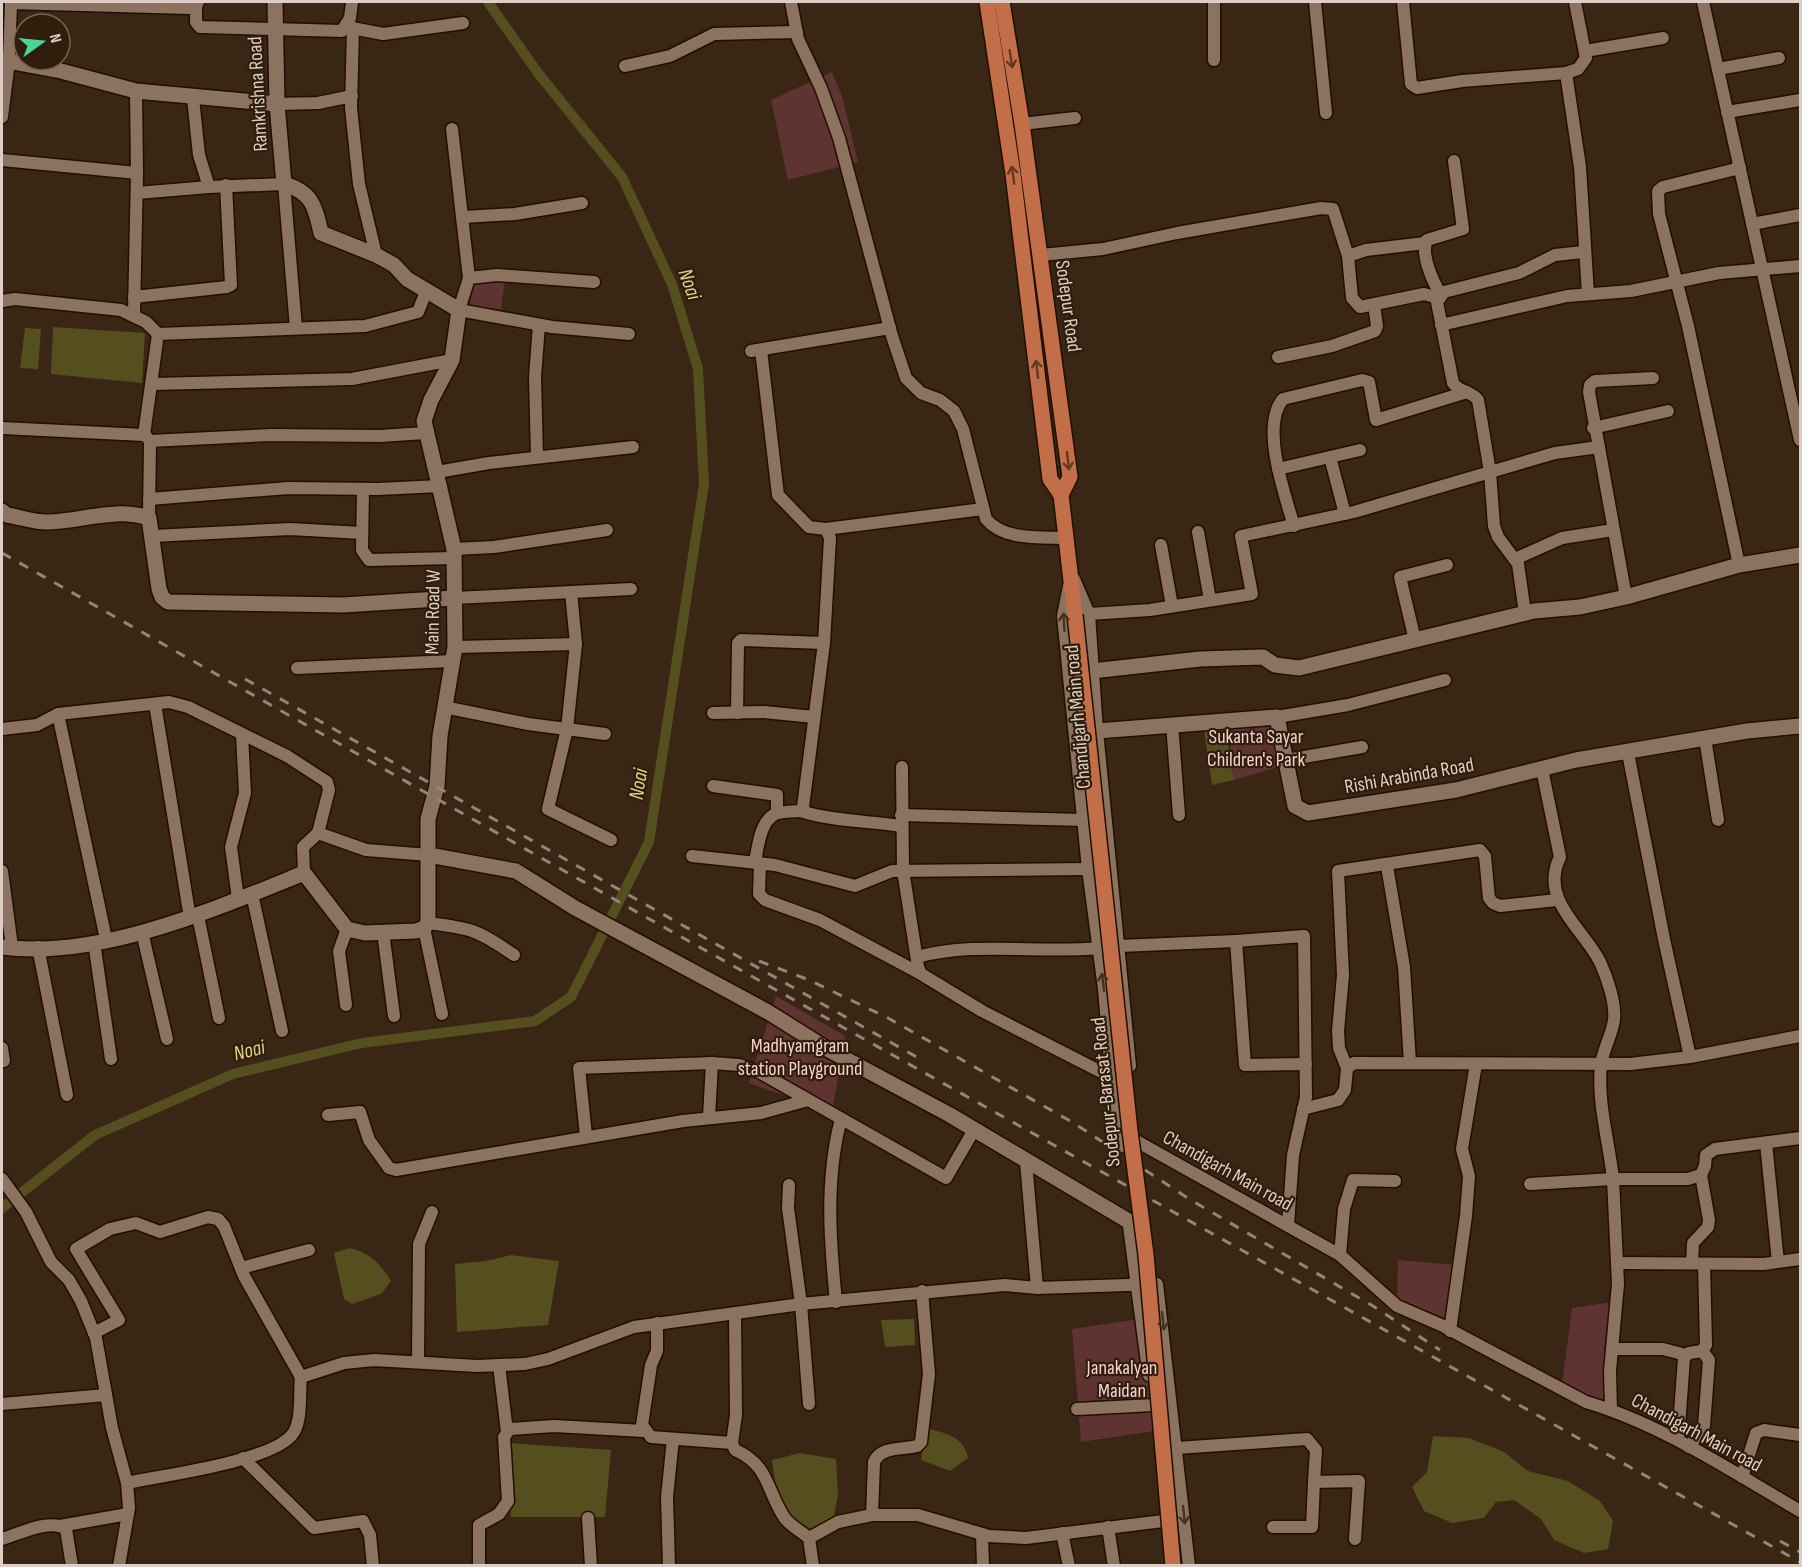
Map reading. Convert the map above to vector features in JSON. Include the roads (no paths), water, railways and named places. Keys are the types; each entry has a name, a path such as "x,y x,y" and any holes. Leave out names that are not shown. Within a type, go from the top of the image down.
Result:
{"main road":[{"path":"987,2 1013,174 1050,478 1061,495"},
{"name":"Sodepur Road","path":"1002,2 1022,124 1071,477 1061,495 1071,572 1082,615"},
{"name":"Sodepur-Barasat Road","path":"1082,615 1130,1131 1146,1255 1173,1566"}],"street":[{"path":"2,117 11,2 188,8 197,4 196,22 200,27 342,31 350,28 383,34 463,23"},
{"name":"Ramkrishna Road","path":"275,2 277,104 284,184"},
{"path":"352,2 350,28 352,96 358,184 376,255"},
{"path":"791,2 797,32 839,138 890,328 906,378 921,393 940,400 954,411 963,429 986,519 994,528 1006,533 1030,537 1067,538"},
{"path":"1214,2 1214,60"},
{"path":"1315,2 1326,113"},
{"path":"1402,2 1413,87 1566,73 1584,64 1585,51 1575,2"},
{"path":"1703,2 1752,224 1795,391 1800,440"},
{"path":"625,66 670,56 714,34 797,32"},
{"path":"1585,51 1663,38"},
{"path":"1718,69 1779,58"},
{"path":"5,60 61,71 136,91 193,98 277,104 318,103 352,96"},
{"path":"1566,73 1580,167 1583,252 1588,294"},
{"path":"134,314 137,193 136,91"},
{"path":"193,98 199,155 209,187"},
{"path":"1727,112 1800,100"},
{"path":"1022,124 1075,118"},
{"path":"452,129 469,278 459,310"},
{"path":"2,160 137,173"},
{"path":"1348,256 1366,250 1425,243 1462,229 1455,162"},
{"path":"1738,565 1676,280 1659,213 1659,189 1740,168"},
{"path":"137,193 226,185 284,184 300,189 308,195 321,233 376,255 394,265 407,279 459,310 538,324 629,334"},
{"path":"284,184 297,328"},
{"path":"134,297 231,285 226,185"},
{"path":"463,217 515,214 582,203"},
{"path":"1041,255 1103,249 1177,232 1321,208 1333,209 1348,256 1355,304 1360,307 1424,294 1439,296 1469,284 1520,273 1555,255 1583,252"},
{"path":"1752,224 1800,215"},
{"path":"1425,243 1433,282 1439,296 1441,325 1453,383 1457,388 1479,400 1490,472 1494,526 1498,537 1515,559 1519,569 1525,613"},
{"path":"1441,325 1567,296 1630,291 1676,280 1800,266"},
{"path":"469,278 497,275 594,282"},
{"path":"2,301 15,298 82,304 134,314 159,334 364,326 408,316 421,308 427,289"},
{"path":"1278,357 1332,346 1375,331 1377,326 1374,305"},
{"name":"Main Road W","path":"426,925 428,819 437,786 444,707 454,654 454,554 439,479 425,433 424,421 431,400 452,360 459,310"},
{"path":"537,458 535,377 538,324"},
{"path":"890,328 756,350 778,495 809,526 826,529 983,509"},
{"path":"159,334 147,438 148,518 153,536 159,588 162,597 168,602 343,604 631,589"},
{"path":"152,384 352,379 452,360"},
{"path":"1626,597 1599,447 1593,428 1589,392 1590,385 1595,381 1653,378"},
{"path":"1294,526 1278,469 1274,435 1275,414 1283,399 1362,380 1369,382 1376,420 1467,392"},
{"path":"1593,428 1668,411"},
{"path":"2,428 147,438 271,435 380,436 425,433"},
{"path":"149,499 288,489 363,489 439,479 537,458 633,447"},
{"path":"1082,615 1172,606 1253,592 1241,536 1345,514 1555,453 1599,447"},
{"path":"1278,469 1360,450"},
{"path":"1330,457 1345,514"},
{"path":"363,489 362,550 369,560 454,554 607,530"},
{"path":"2,511 7,515 47,523 109,514 135,513 148,518"},
{"path":"800,811 803,807 824,643 830,538 826,529"},
{"path":"153,536 279,530 362,533"},
{"path":"1515,559 1562,538 1614,530"},
{"path":"1198,532 1210,600"},
{"path":"1161,544 1172,606"},
{"path":"1092,671 1200,659 1263,657 1275,665 1299,669 1525,613 1580,607 1626,597 1738,565 1800,555"},
{"path":"1415,640 1400,577 1447,565"},
{"path":"1071,572 1063,616 1088,869 1113,1078 1117,1144 1126,1147 1138,1142"},
{"path":"571,592 576,644 567,729 548,809 611,840"},
{"name":"Chandigarh Main road","path":"1082,615 1092,671 1138,1142 1340,1255 1397,1306 1580,1399 1611,1410 1684,1444 1800,1511"},
{"path":"737,713 738,644 741,639 824,643"},
{"path":"297,668 576,644"},
{"path":"1097,731 1277,717 1348,705 1445,680"},
{"path":"2,729 37,724 58,714 169,702 189,707 287,756 327,782 329,790 318,833 303,847 304,873 347,929 365,933 426,925 470,928 483,933 514,955"},
{"path":"155,704 194,917 219,1018"},
{"path":"444,707 528,724 605,734"},
{"path":"713,713 779,713 814,717"},
{"path":"58,714 100,940 111,1059"},
{"name":"Rishi Arabinda Road","path":"1277,717 1295,806 1308,813 1456,790 1576,760 1628,753 1705,738 1800,726"},
{"path":"1172,724 1179,815"},
{"path":"242,735 244,793 231,847 282,1031"},
{"path":"1705,738 1718,820"},
{"path":"1287,760 1362,747"},
{"path":"1628,753 1664,939 1690,1057"},
{"path":"902,767 903,870 921,974"},
{"path":"1542,769 1560,857 1555,867 1557,900 1600,962 1611,996 1614,1020 1601,1064 1602,1104 1613,1179 1618,1263 1612,1349 1611,1410"},
{"path":"713,786 777,795 777,812"},
{"path":"1084,820 861,820 822,818 800,811 777,812 768,820 763,831 757,863 759,894 765,900 820,920 921,974 982,1011 1113,1078"},
{"path":"318,833 366,850 429,855 516,871 575,908 768,1012 826,1049 974,1130 1130,1222 1154,1405 1167,1566"},
{"path":"1303,1109 1338,1100 1345,1090 1347,1068 1339,1048 1343,975 1336,878 1338,871 1387,866 1480,850 1485,856 1492,903 1500,906 1557,900"},
{"path":"692,856 757,863 827,877 855,886 892,871 903,870 1088,869"},
{"path":"1387,866 1404,967 1410,1063"},
{"path":"2,871 7,947 73,946 142,932 194,917 304,873"},
{"path":"426,925 442,1014"},
{"path":"346,1005 339,951 347,929"},
{"path":"142,932 167,1039"},
{"path":"383,932 394,1016"},
{"path":"1119,946 1304,936 1306,1097 1293,1155 1288,1225"},
{"path":"1236,941 1245,1065 1306,1064"},
{"path":"38,947 67,1095"},
{"path":"917,957 946,949 1068,951 1099,948"},
{"path":"1347,1068 1359,1063 1630,1064 1690,1057 1800,1036"},
{"path":"2,1048 4,1061"},
{"path":"586,1136 579,1068 712,1063 739,1065 759,1071 945,1178 974,1130"},
{"path":"709,1117 712,1063"},
{"path":"1450,1331 1460,1273 1469,1176 1462,1149 1476,1064"},
{"path":"328,1115 360,1112 369,1140 389,1168 396,1170 586,1136 709,1117 761,1113 807,1100"},
{"path":"836,1302 830,1211 835,1139 841,1119"},
{"path":"1612,1349 1663,1349 1686,1355 1702,1351 1706,1345 1698,1264 1693,1243 1696,1237 1708,1227 1705,1187 1701,1175 1706,1155 1715,1149 1800,1138"},
{"path":"1766,1143 1778,1262"},
{"path":"1026,1162 1037,1288"},
{"path":"1530,1184 1613,1179 1688,1179 1701,1175"},
{"path":"2,1179 26,1212 51,1262 69,1280 81,1301 94,1333 127,1483 128,1514 119,1566"},
{"path":"1340,1255 1344,1209 1353,1180 1395,1181"},
{"path":"789,1185 788,1208 801,1304 809,1404"},
{"path":"418,1362 419,1244 432,1212"},
{"path":"94,1333 119,1320 76,1249 110,1229 136,1223 160,1232 208,1217 218,1219 224,1226 241,1268 301,1377 298,1420 292,1435 274,1447 243,1458 127,1483"},
{"path":"241,1268 309,1250"},
{"path":"1618,1263 1698,1264 1778,1262 1800,1259"},
{"path":"301,1377 345,1364 374,1360 525,1364 548,1359 634,1327 801,1304 1005,1285 1037,1288 1157,1284 1160,1286 1189,1566"},
{"path":"872,1515 873,1462 877,1454 886,1450 917,1446 921,1442 929,1374 922,1291"},
{"path":"735,1313 735,1415 732,1443 735,1450 745,1454 763,1470 784,1518 809,1538 813,1566"},
{"path":"657,1323 657,1351 651,1365 642,1425 644,1431 651,1437 732,1443"},
{"path":"1684,1444 1704,1426 1709,1360 1702,1351"},
{"path":"1684,1444 1686,1355"},
{"path":"499,1365 507,1432"},
{"path":"2,1404 106,1395"},
{"path":"1077,1409 1154,1405"},
{"path":"479,1566 479,1526 499,1514 508,1501 504,1437 507,1432 516,1428 554,1426 644,1431"},
{"path":"1742,1477 1756,1433 1764,1430 1800,1435"},
{"path":"669,1566 667,1497 673,1439"},
{"path":"1177,1448 1307,1439 1316,1450 1312,1527 1273,1527"},
{"path":"243,1458 314,1528 353,1520 363,1521 370,1535 373,1566"},
{"path":"1314,1482 1359,1481 1355,1539"},
{"path":"2,1539 50,1525 60,1526 128,1514"},
{"path":"809,1538 838,1522 872,1515 918,1515 982,1534 1026,1538 1163,1521"},
{"path":"588,1518 591,1566"},
{"path":"60,1526 66,1529 72,1566"},
{"path":"1108,1527 1114,1566"},
{"path":"1062,1533 1069,1566"},
{"path":"982,1534 983,1566"}],"waterway":[{"name":"Noai","path":"2,1208 95,1135 233,1074 362,1043 535,1021 571,997 649,842 704,484 698,369 672,284 622,177 538,73 488,2"}],"railway":[{"path":"2,553 651,920 1800,1562"},
{"path":"245,679 922,1060"},
{"path":"759,961 809,980 888,1018 1072,1122 1189,1199 1373,1306 1440,1350"},
{"path":"1780,1541 1800,1552"}],"park label":[{"name":"Sukanta Sayar Children's Park","path":"1256,748"},
{"name":"Madhyamgram station Playground","path":"800,1056"},
{"name":"Janakalyan Maidan","path":"1122,1378"}]}
